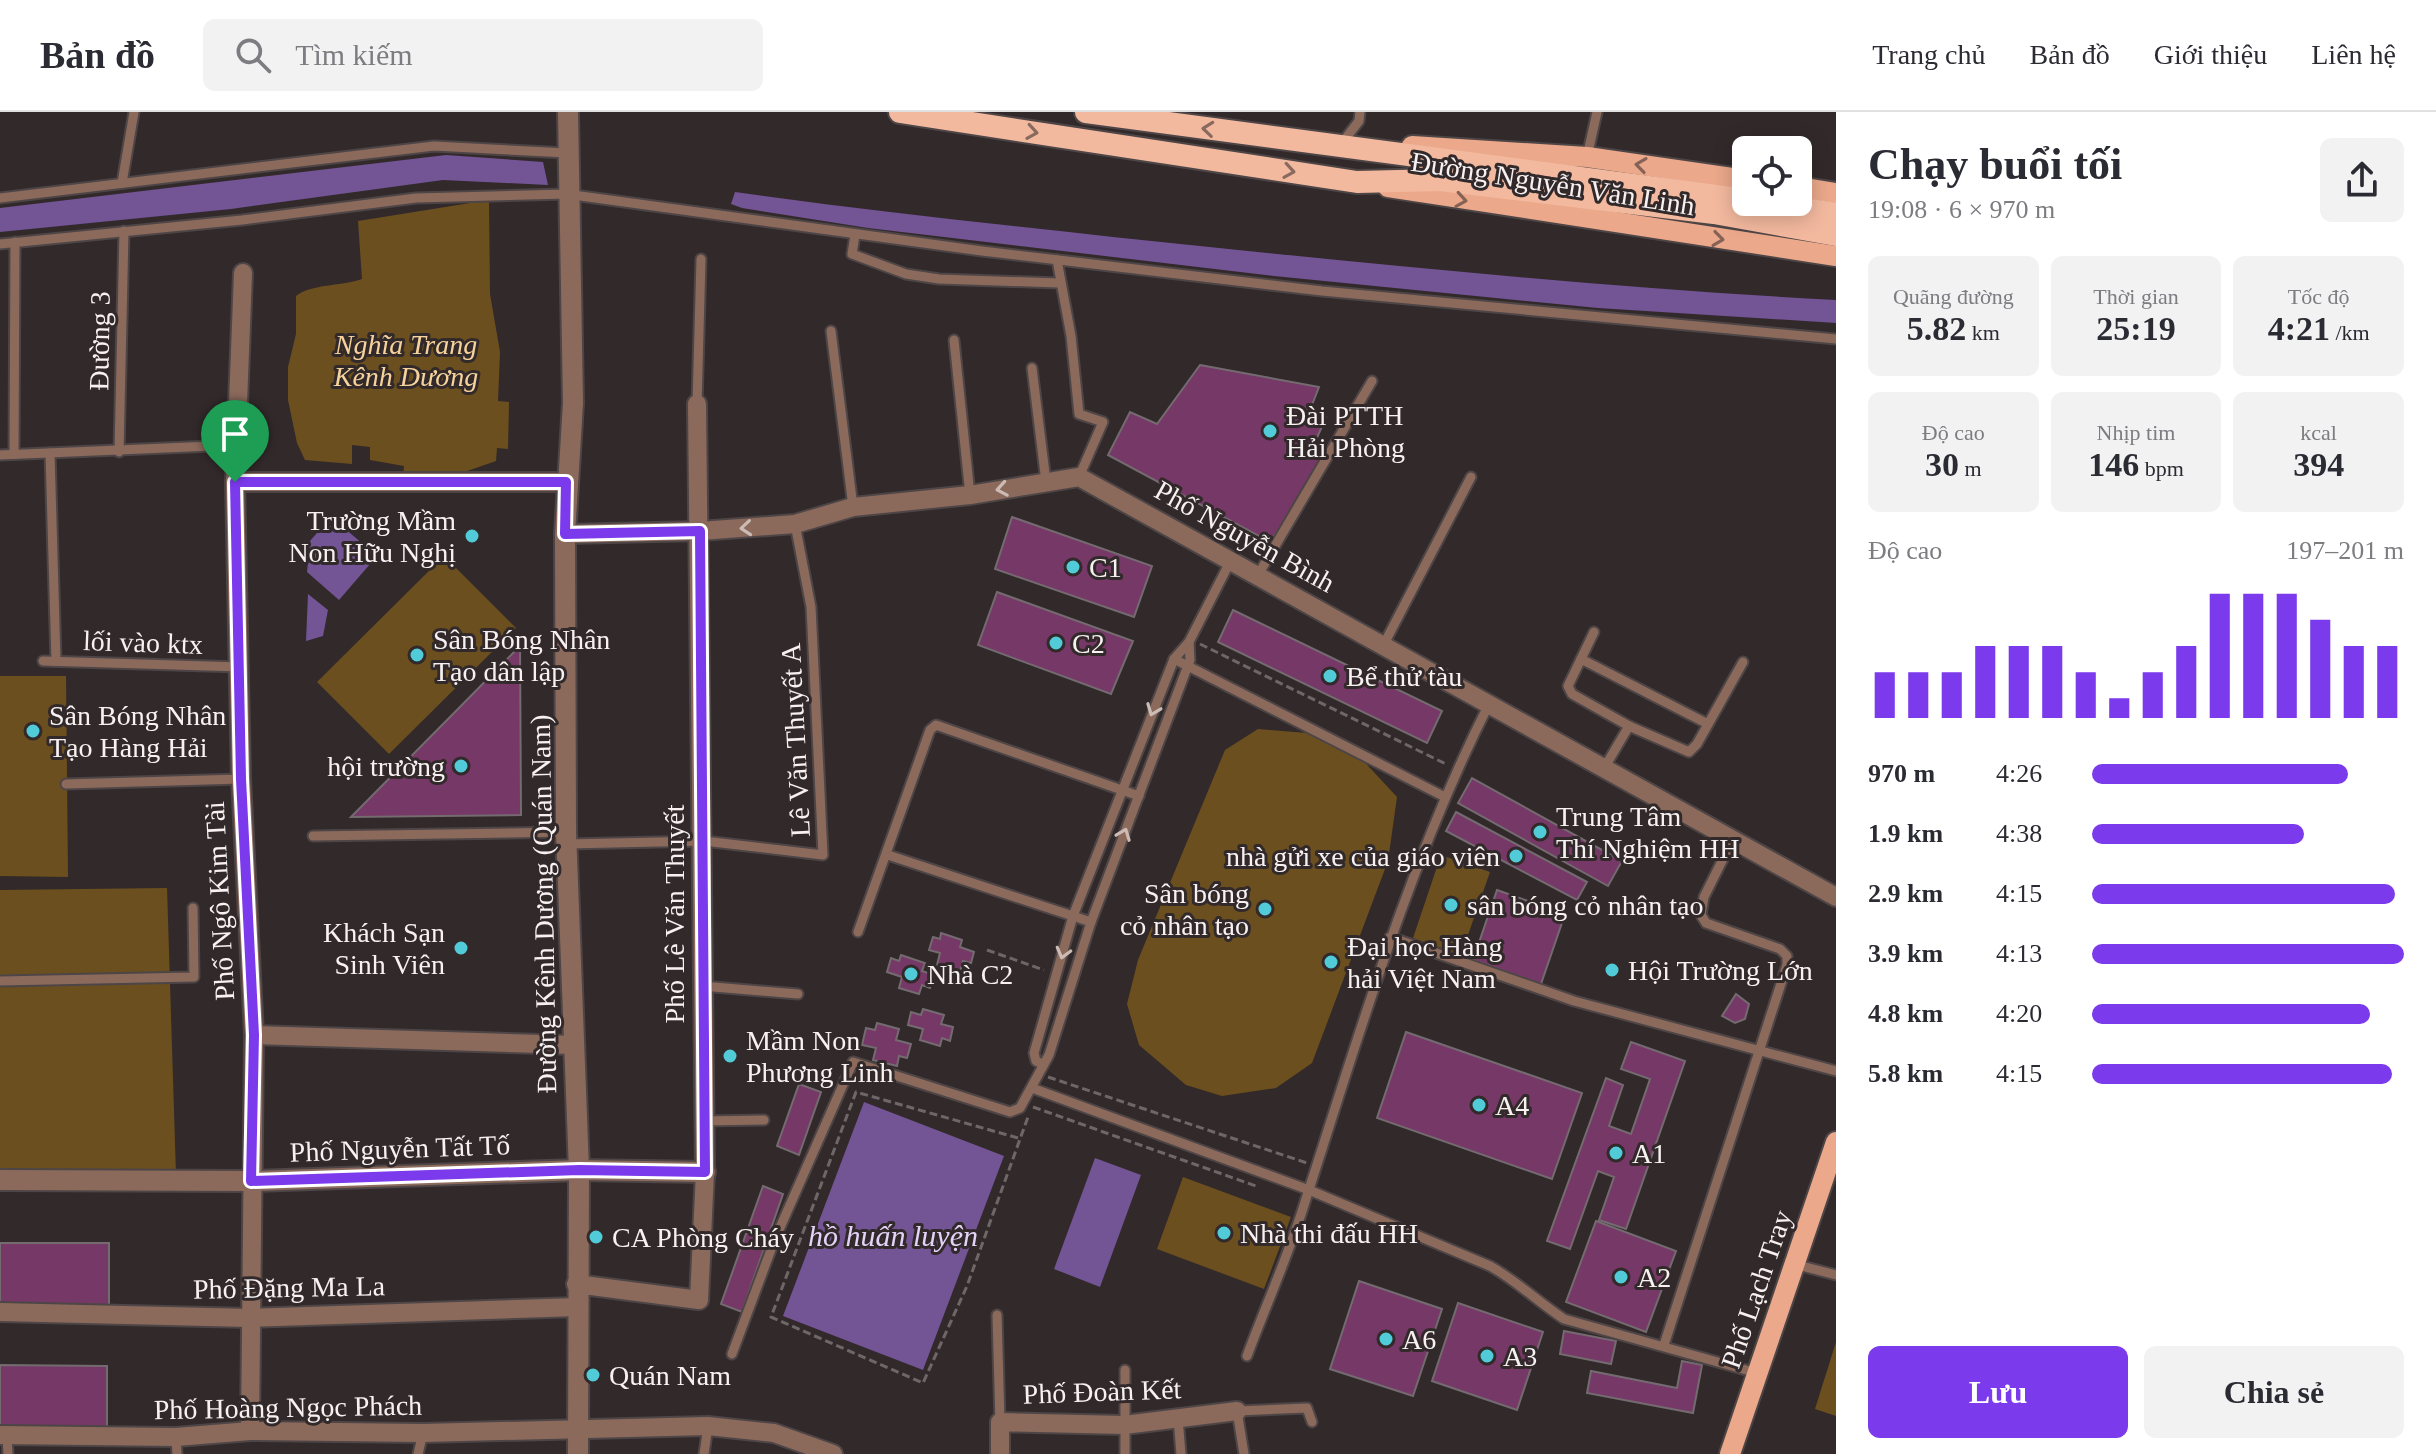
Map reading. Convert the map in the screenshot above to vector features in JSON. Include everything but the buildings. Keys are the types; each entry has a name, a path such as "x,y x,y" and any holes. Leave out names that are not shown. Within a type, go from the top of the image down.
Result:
{"highway":[{"name":"Đường Nguyễn Văn Linh","path":"900,112 1357,182 1440,180 1714,213 1836,235"},
{"name":"Đường Nguyễn Văn Linh","path":"1086,112 1175,119 1426,159 1732,198"},
{"path":"1812,210 1836,214"}],"main road":[{"name":"Đường Nguyễn Văn Linh","path":"1342,144 1587,157 1732,178"},
{"name":"Đường Nguyễn Văn Linh","path":"1357,182 1836,256"},
{"path":"1812,189 1836,193"},
{"name":"Phố Lạch Tray","path":"1730,1454 1836,1142"}],"street":[{"name":"Đường Kênh Dương (Quán Nam)","path":"568,112 566,194 573,403 565,534 567,838 579,1170 576,1284 578,1454"},
{"name":"Phố Ngô Kim Tài","path":"243,273 235,482 241,779 254,1035 250,1431"},
{"name":"Phố Lê Văn Thuyết","path":"576,1284 699,1300 705,1172 702,1121 704,841 697,404"},
{"path":"565,534 700,531 795,524 853,507 970,495 1079,477"},
{"name":"Phố Nguyễn Bình","path":"1079,477 1490,702 1603,770 1836,897"},
{"path":"235,482 566,482"},
{"path":"254,1035 573,1045"},
{"name":"Phố Nguyễn Tất Tố","path":"0,1180 251,1181 579,1170 705,1172"},
{"name":"Phố Đặng Ma La","path":"0,1312 250,1318 578,1307"},
{"name":"Phố Đoàn Kết","path":"1000,1454 1000,1422 1124,1425 1237,1411"},
{"path":"577,1431 708,1426 774,1433 833,1454"},
{"name":"Phố Hoàng Ngọc Phách","path":"5,1442 176,1446 250,1431 577,1431"}],"lane":[{"path":"122,183 134,112"},
{"path":"1342,144 1359,121 1360,112"},
{"path":"1587,157 1597,112"},
{"path":"0,198 434,146 567,153"},
{"path":"0,244 416,198 566,194 855,235 1322,291 1836,339"},
{"name":"Đường 3","path":"119,452 124,231"},
{"path":"855,235 852,254 906,274 939,279 1059,283"},
{"path":"14,454 15,242"},
{"path":"697,404 701,259"},
{"path":"1057,260 1071,336 1079,414 1103,422 1079,477"},
{"path":"831,331 853,507"},
{"path":"954,340 970,495"},
{"path":"1032,368 1046,482"},
{"path":"1258,575 1372,381"},
{"path":"0,455 237,445"},
{"path":"50,453 56,661"},
{"path":"1384,644 1471,477"},
{"name":"Lê Văn Thuyết A","path":"313,836 704,841 823,855 811,607 795,524"},
{"path":"1046,1066 1036,1061 1034,1053 1073,916 1174,659 1189,642 1231,560"},
{"path":"1594,632 1568,686 1572,694 1629,726 1689,752 1743,662"},
{"path":"732,1354 775,1239 853,1062 1010,1112 1020,1108 1046,1066 1091,922 1190,666 1189,642"},
{"path":"1174,659 1445,797"},
{"path":"1581,659 1708,724"},
{"name":"lối vào ktx","path":"43,661 241,667"},
{"path":"1247,1356 1309,1190 1314,1166 1390,937 1456,769 1490,702"},
{"path":"858,932 888,855 930,730 936,725 1139,796"},
{"path":"1603,770 1629,726"},
{"path":"66,784 241,779"},
{"path":"1664,1345 1787,956 1780,949 1706,923 1701,915 1704,897 1732,841"},
{"path":"888,855 1091,922"},
{"path":"0,981 194,977 193,908"},
{"path":"1390,937 1574,1001 1836,1071"},
{"path":"702,986 798,994"},
{"path":"1032,1088 1309,1190 1490,1266 1517,1281 1538,1302 1564,1319 1757,1373"},
{"path":"702,1121 764,1120"},
{"path":"1794,1264 1836,1275"},
{"path":"997,1315 1000,1422"},
{"path":"1125,1370 1125,1454"},
{"path":"1244,1454 1237,1411 1307,1408 1312,1422"},
{"path":"1178,1418 1181,1454"},
{"path":"704,1454 708,1426"},
{"path":"418,1454 423,1433"}],"path":[{"path":"1190,666 1201,643 1456,769"},
{"path":"987,950 1057,975"},
{"path":"1046,1066 1048,1077 1314,1166"},
{"path":"1018,1138 856,1092 771,1317 923,1383 967,1286 1018,1138 1033,1107 1262,1188"}],"green space":[{"name":"Nghĩa Trang Kênh Dương","path":"489,200 490,294 500,352 498,401 509,402 508,449 497,448 496,461 444,479 403,479 404,466 370,460 370,447 352,445 352,464 305,460 297,443 288,400 288,367 296,334 296,296 310,289 362,279 358,221"},
{"name":"Sân Bóng Nhân Tạo dân lập","path":"444,556 516,628 389,754 317,682"},
{"name":"Sân Bóng Nhân Tạo Hàng Hải","path":"0,676 66,676 68,877 0,876"},
{"name":"Sân bóng cỏ nhân tạo","path":"1258,729 1307,733 1358,755 1397,797 1388,861 1312,1063 1276,1088 1222,1096 1186,1085 1139,1045 1127,1004 1138,960 1225,750"},
{"name":"sân bóng cỏ nhân tạo","path":"1441,855 1490,872 1461,955 1413,938"},
{"path":"167,888 176,1175 0,1168 0,890"},
{"name":"Nhà thi đấu HH","path":"1183,1177 1291,1217 1264,1289 1157,1249"},
{"path":"1836,1342 1836,1416 1815,1409"}],"water":[{"path":"446,155 543,162 548,185 443,180 231,209 0,232 0,208"},
{"path":"735,192 1113,237 1384,264 1564,281 1836,300 1836,323 1598,308 1274,276 868,228 742,208 731,204"},
{"path":"323,526 343,527 377,556 339,600 307,572 310,541"},
{"path":"308,594 328,610 323,636 306,641"},
{"name":"hồ huấn luyện","path":"864,1102 1004,1156 923,1370 783,1316"},
{"path":"1095,1158 1141,1175 1100,1287 1054,1269"}],"place":[{"name":"Đài PTTH Hải Phòng","path":"1270,431"},
{"name":"Trường Mầm Non Hữu Nghị","path":"472,536"},
{"name":"C1","path":"1073,567"},
{"name":"C2","path":"1056,643"},
{"name":"Sân Bóng Nhân Tạo dân lập","path":"417,655"},
{"name":"Bể thử tàu","path":"1330,676"},
{"name":"Sân Bóng Nhân Tạo Hàng Hải","path":"33,731"},
{"name":"hội trường","path":"461,766"},
{"name":"Trung Tâm Thí Nghiệm HH","path":"1540,832"},
{"name":"nhà gửi xe của giáo viên","path":"1516,856"},
{"name":"sân bóng cỏ nhân tạo","path":"1451,905"},
{"name":"Sân bóng cỏ nhân tạo","path":"1265,909"},
{"name":"Khách Sạn Sinh Viên","path":"461,948"},
{"name":"Đại học Hàng hải Việt Nam","path":"1331,962"},
{"name":"Hội Trường Lớn","path":"1612,970"},
{"name":"Nhà C2","path":"911,974"},
{"name":"Mầm Non Phương Linh","path":"730,1056"},
{"name":"A4","path":"1479,1105"},
{"name":"A1","path":"1616,1153"},
{"name":"Nhà thi đấu HH","path":"1224,1233"},
{"name":"CA Phòng Cháy","path":"596,1237"},
{"name":"A2","path":"1621,1277"},
{"name":"A6","path":"1386,1339"},
{"name":"A3","path":"1487,1356"},
{"name":"Quán Nam","path":"593,1375"}],"route":[{"path":"235,482 566,482 565,534 700,531 704,841 702,1121 705,1172 579,1170 251,1181 254,1035 241,779 235,482"}]}
